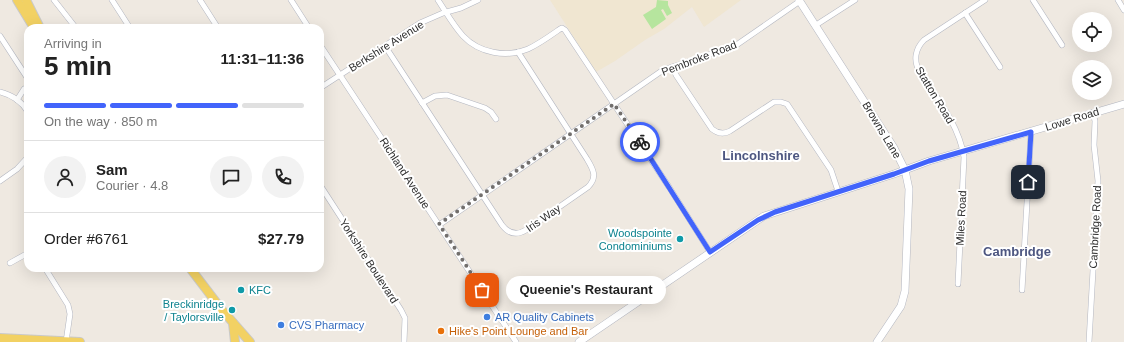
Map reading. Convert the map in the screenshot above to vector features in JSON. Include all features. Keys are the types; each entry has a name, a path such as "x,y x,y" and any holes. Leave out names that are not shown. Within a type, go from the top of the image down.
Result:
{"main road":[{"path":"17,0 32,24"},
{"path":"26,0 38,24"},
{"path":"193,272 233,323 250,342"},
{"path":"233,323 235,342"},
{"path":"0,338 80,342"}],"street":[{"path":"54,0 73,24"},
{"path":"112,0 127,24"},
{"path":"200,0 215,24"},
{"path":"291,0 306,24"},
{"path":"438,0 463,36 477,47 496,53 518,52 533,46 562,28 565,30 669,187 710,252"},
{"name":"Berkshire Avenue","path":"324,85 420,23 478,0"},
{"name":"Browns Lane","path":"579,342 764,216 905,170 894,148 800,0"},
{"name":"Pembroke Road","path":"439,224 663,70 735,46 800,0"},
{"path":"816,25 855,0"},
{"name":"Statton Road","path":"963,152 954,125 918,68 915,57 918,47 924,40 985,0"},
{"path":"1033,0 1062,45"},
{"path":"1118,0 1124,10"},
{"path":"965,13 1000,67"},
{"path":"0,36 24,73"},
{"name":"Iris Way","path":"385,46 507,231 516,234 526,230 588,187 593,181 594,176 593,168 518,52"},
{"name":"Richland Avenue","path":"324,51 516,342"},
{"path":"672,67 712,128 719,133 730,131 774,102 787,104 831,170 838,192"},
{"path":"17,100 24,89"},
{"path":"0,92 17,100 24,106"},
{"path":"422,103 435,96 447,95 485,108 491,112 496,120"},
{"name":"Lowe Road","path":"905,170 929,161 1124,104"},
{"name":"Cambridge Road","path":"1089,342 1098,181 1094,145 1094,113"},
{"path":"1022,290 1031,132"},
{"name":"Miles Road","path":"958,284 963,152"},
{"path":"0,181 18,169 24,162"},
{"path":"877,342 901,306 905,292 910,201 905,170"},
{"name":"Yorkshire Boulevard","path":"324,191 401,310 405,318 404,342"},
{"path":"10,263 24,255"},
{"path":"48,272 68,305 70,314 66,342"}],"shaded area":[{"path":"550,0 741,0 704,27 692,7 664,29 596,72"}],"green space":[{"path":"657,0 668,1 668,5 672,13 667,16 663,9 661,10 666,19 652,29 643,15 656,7"}],"way so far":[{"path":"482,290 439,224 614,104 640,142"}],"place":[{"name":"Woodspointe Condominiums","path":"680,239"},
{"name":"KFC","path":"241,290"},
{"name":"Queenie's Restaurant","path":"482,290"},
{"name":"Breckinridge / Taylorsville","path":"232,310"},
{"name":"AR Quality Cabinets","path":"487,317"},
{"name":"CVS Pharmacy","path":"281,325"},
{"name":"Hike's Point Lounge and Bar","path":"441,331"}],"district":[{"name":"Lincolnshire","path":"761,155"},
{"name":"Cambridge","path":"1017,251"}],"route":[{"path":"640,142 710,252 764,216 894,174 916,165 1031,132 1028,182"}]}
